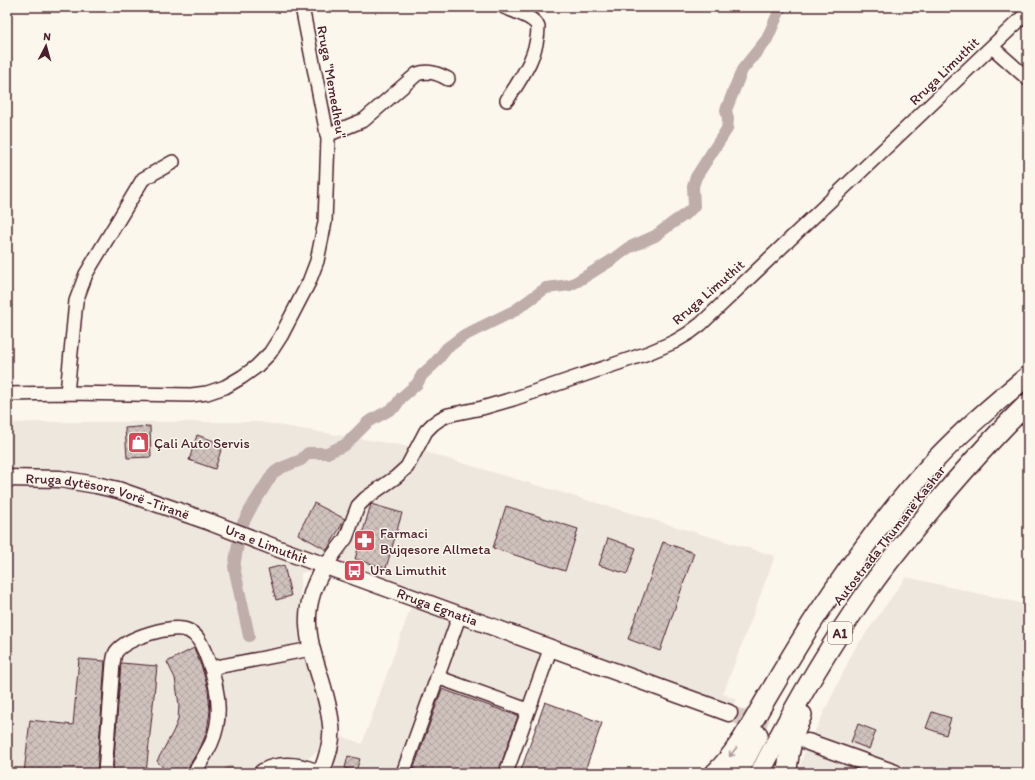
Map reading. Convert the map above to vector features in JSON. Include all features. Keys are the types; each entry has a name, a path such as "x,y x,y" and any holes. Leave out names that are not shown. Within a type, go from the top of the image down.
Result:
{"highway":[{"name":"Autostrada Thumanë Kashar","path":"738,773 796,665 872,545 896,514 966,438 1028,376"},
{"name":"Autostrada Thumanë Kashar","path":"760,773 788,718 829,650 871,585 902,553 925,525 966,468 1028,403"},
{"path":"925,525 1028,417"},
{"path":"715,773 741,742 797,647 847,570 872,545"},
{"path":"787,773 788,757 792,739 805,709 902,553"},
{"path":"264,773 270,770 285,767 296,768 314,773"}],"main road":[{"name":"Rruga dytësore Vorë -Tiranë","path":"7,478 60,479 96,485 118,490 207,521"},
{"name":"Ura e Limuthit","path":"207,521 325,566"},
{"name":"Rruga Egnatia","path":"325,566 730,713"},
{"path":"321,773 329,750 331,726 325,696 311,649 308,623 309,608 314,584 325,566"},
{"path":"808,742 895,773"}],"street":[{"name":"Rruga \"Memedheu\"","path":"7,394 67,393 191,395 207,393 225,387 242,377 256,367 270,353 281,336 310,282 317,262 324,222 328,159 327,134 302,7"},
{"path":"504,7 532,20 538,27 536,48 529,66 507,100"},
{"name":"Rruga Limuthit","path":"325,566 346,538 358,506 366,498 396,477 406,467 426,431 433,424 448,415 482,408 513,399 648,353 674,342 689,333 701,324 1028,12"},
{"path":"992,47 1028,79"},
{"path":"327,134 364,120 417,74 424,71 439,73 448,79"},
{"path":"67,393 76,301 86,274 143,179 172,162"},
{"path":"403,773 460,614"},
{"path":"105,773 115,653 122,646 133,639 151,633 183,628 190,631 199,639 211,668 217,693 216,725 211,743 194,773"},
{"path":"506,773 551,647"},
{"path":"211,668 311,649"},
{"path":"437,677 528,710"}],"shaded area":[{"path":"259,422 405,446 775,556 723,694 737,700 729,713 556,649 509,773 330,773 342,736 362,744 414,598 325,566 301,573 298,634 322,704 326,732 319,751 308,758 276,763 258,773 7,773 7,423"},
{"path":"906,577 1028,605 1028,773 798,773 805,750 854,650"}],"building":[{"name":"Çali Auto Servis","path":"150,426 151,457 127,458 125,428"},
{"path":"197,435 223,444 215,469 189,460"},
{"path":"314,503 345,519 327,550 298,534"},
{"path":"371,504 402,513 386,568 355,559"},
{"path":"506,506 578,529 565,571 493,548"},
{"path":"608,538 636,548 627,574 599,565"},
{"path":"663,542 694,553 660,651 628,639"},
{"path":"284,565 291,596 276,600 268,569"},
{"path":"194,648 208,689 210,711 207,731 202,744 185,773 168,773 157,761 178,720 179,705 175,678 167,662"},
{"path":"79,659 105,661 97,773 24,773 30,720 73,725"},
{"path":"121,663 157,666 146,773 113,773"},
{"path":"442,689 518,716 498,773 412,773"},
{"path":"545,702 602,723 584,773 520,773"},
{"path":"932,712 951,718 946,735 926,728"},
{"path":"858,724 876,731 869,749 851,742"},
{"path":"348,756 360,759 356,771 345,768"}],"waterway":[{"path":"249,636 234,567 241,527 273,473 301,460 308,453 327,453 345,445 368,422 395,407 401,398 417,384 422,375 435,363 447,348 463,336 514,311 546,288 570,285 578,281 612,260 628,248 655,236 687,213 694,206 693,186 696,177 727,129 728,119 726,110 742,70 767,39 781,7"}],"tunnel":[{"path":"729,713 792,736"}],"place":[{"name":"Çali Auto Servis","path":"138,443"},
{"name":"Farmaci Bujqesore Allmeta","path":"365,541"},
{"name":"Ura Limuthit","path":"355,570"}]}
